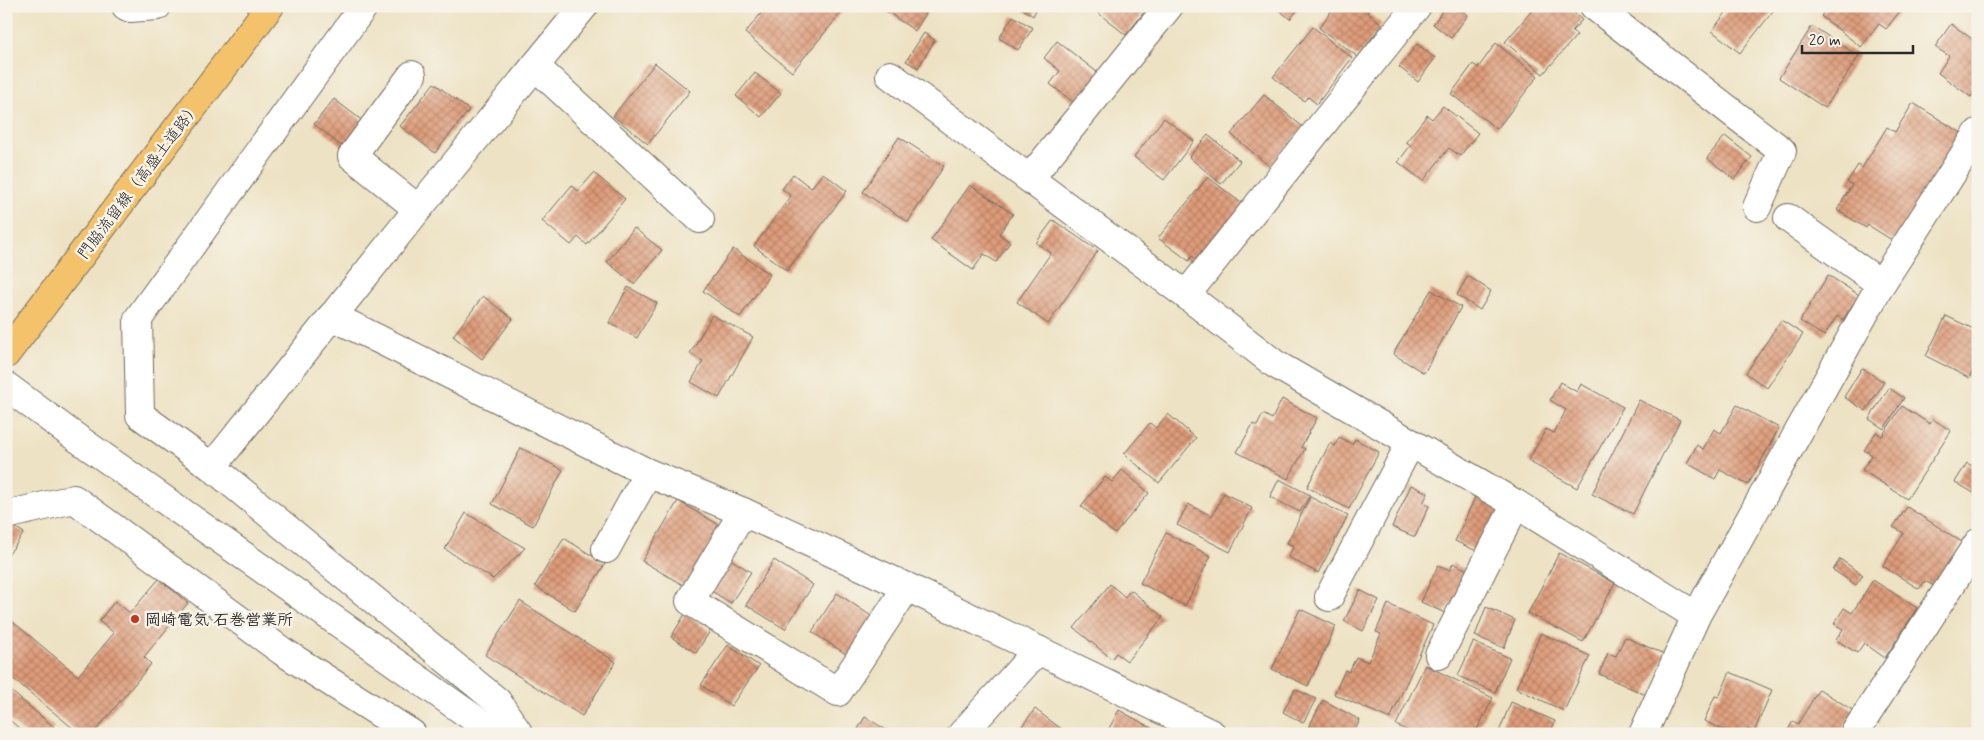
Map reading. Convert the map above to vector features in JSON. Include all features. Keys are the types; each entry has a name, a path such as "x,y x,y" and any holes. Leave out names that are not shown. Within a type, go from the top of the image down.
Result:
{"main road":[{"name":"門脇流留線（高盛土道路）","path":"6,354 270,6"}],"street":[{"path":"126,6 130,8 157,6"},
{"path":"364,6 138,319 140,415 212,467 497,701 518,734"},
{"path":"212,467 418,209 584,6"},
{"path":"1030,178 1169,6"},
{"path":"1186,295 1417,6"},
{"path":"1594,6 1782,151 1757,207"},
{"path":"535,66 700,219"},
{"path":"412,75 352,156 418,209"},
{"path":"890,75 1186,295 1275,364 1516,504 1696,616"},
{"path":"1643,734 1696,616 1881,284 1978,133"},
{"path":"1788,218 1881,284"},
{"path":"332,316 648,473 742,512 907,587 1038,650 1178,726 1212,734"},
{"path":"6,386 496,734"},
{"path":"1329,597 1410,444"},
{"path":"606,549 648,473"},
{"path":"6,515 74,499 282,651 412,734"},
{"path":"1438,655 1516,504"},
{"path":"742,512 690,601 838,692 907,587"},
{"path":"1854,734 1977,547"},
{"path":"962,734 1038,650"}],"building":[{"path":"767,6 773,9 775,6 847,6 792,72 745,33"},
{"path":"887,6 931,6 915,31 885,10"},
{"path":"1018,6 1038,6 1033,16"},
{"path":"1101,6 1149,6 1126,35 1097,12"},
{"path":"1274,6 1301,6 1290,19"},
{"path":"1335,6 1372,6 1367,12 1382,24 1358,57 1319,28"},
{"path":"1446,6 1457,6 1468,15 1451,38 1433,24"},
{"path":"1536,6 1566,6 1582,20 1572,31 1577,35 1543,74 1505,42"},
{"path":"1731,6 1777,6 1740,53 1712,31"},
{"path":"1828,6 1904,6 1886,29 1879,24 1861,47 1821,16"},
{"path":"1013,16 1033,28 1018,50 999,38"},
{"path":"1951,24 1978,43 1978,87 1971,97 1938,73 1949,56 1935,47"},
{"path":"1812,26 1859,56 1825,108 1779,78"},
{"path":"1313,27 1352,58 1317,104 1308,97 1304,101 1273,77"},
{"path":"924,33 935,40 918,68 906,61"},
{"path":"1057,41 1102,76 1078,106 1050,84 1060,71 1044,58"},
{"path":"1496,43 1538,76 1497,129 1451,94 1473,64 1478,68"},
{"path":"1417,44 1435,58 1418,82 1399,67"},
{"path":"655,63 690,91 648,144 613,116"},
{"path":"755,73 781,93 761,117 736,96"},
{"path":"434,83 469,110 435,153 400,126"},
{"path":"1264,95 1303,127 1270,167 1231,134"},
{"path":"334,99 364,122 344,148 314,124"},
{"path":"1913,103 1963,134 1895,242 1868,225 1866,228 1837,210 1852,185 1847,182 1858,165 1862,168 1887,127 1895,132"},
{"path":"1443,106 1478,133 1460,156 1449,148 1423,181 1398,162 1411,145 1406,142 1427,115 1432,119"},
{"path":"1164,118 1194,141 1164,180 1134,157"},
{"path":"1208,135 1240,161 1221,184 1189,157"},
{"path":"1725,136 1752,157 1734,179 1707,158"},
{"path":"899,137 944,166 908,222 863,192"},
{"path":"594,173 625,199 587,245 578,237 571,245 542,221 572,185 578,191"},
{"path":"823,173 847,191 787,271 754,246 791,196 782,189 793,174 811,188"},
{"path":"1208,177 1245,206 1202,264 1192,256 1189,261 1158,238"},
{"path":"970,185 1013,214 999,234 1010,242 996,262 984,254 973,270 931,240"},
{"path":"1053,220 1098,251 1048,324 1017,302 1051,253 1036,243"},
{"path":"634,228 662,250 634,284 607,262"},
{"path":"733,249 770,274 740,317 703,291"},
{"path":"1828,275 1859,295 1843,320 1837,316 1824,336 1800,321"},
{"path":"1468,276 1491,291 1480,310 1457,295"},
{"path":"628,287 657,303 637,338 609,323"},
{"path":"1431,290 1461,307 1424,373 1393,354"},
{"path":"483,296 513,319 482,359 453,336"},
{"path":"712,315 753,337 719,398 691,382 703,361 690,354"},
{"path":"1946,316 1978,331 1978,361 1969,378 1926,356"},
{"path":"1781,320 1803,334 1767,388 1746,373"},
{"path":"1862,368 1884,382 1866,411 1844,397"},
{"path":"1560,382 1577,392 1581,384 1623,407 1577,488 1528,461 1546,429 1554,433 1566,410 1550,400"},
{"path":"1889,388 1904,398 1884,429 1869,419"},
{"path":"1282,399 1317,418 1301,447 1305,449 1288,479 1237,452 1253,424 1257,426 1263,414 1272,419"},
{"path":"1639,400 1680,420 1633,514 1592,494"},
{"path":"1737,405 1779,428 1748,485 1720,470 1715,479 1687,463 1697,445 1703,449 1714,429 1721,433"},
{"path":"1902,406 1930,424 1933,419 1951,431 1907,499 1862,470 1872,455 1864,450 1876,432 1882,436"},
{"path":"1168,414 1196,438 1159,483 1124,454 1150,423 1156,428"},
{"path":"1339,437 1352,444 1355,439 1379,452 1349,509 1307,487 1330,443 1335,446"},
{"path":"521,448 563,470 533,526 492,504"},
{"path":"1967,463 1975,468 1978,463 1977,495 1955,482"},
{"path":"1122,470 1149,493 1115,534 1081,506 1105,477 1112,482"},
{"path":"1279,479 1310,495 1300,512 1270,497"},
{"path":"1411,485 1428,493 1423,503 1429,506 1415,537 1392,527"},
{"path":"1224,493 1252,508 1230,552 1177,525 1188,504 1212,516"},
{"path":"1477,493 1502,505 1481,553 1455,541"},
{"path":"1310,497 1348,516 1318,573 1288,557 1294,546 1287,543"},
{"path":"678,501 726,529 690,589 642,561"},
{"path":"1907,507 1962,542 1934,586 1925,581 1919,589 1883,566 1904,533 1893,527"},
{"path":"466,513 525,548 493,579 445,549"},
{"path":"6,521 24,533 6,558"},
{"path":"1166,533 1211,556 1185,606 1140,583"},
{"path":"564,538 605,564 575,611 535,586"},
{"path":"1559,553 1615,583 1583,642 1528,613"},
{"path":"727,557 751,572 731,603 708,589"},
{"path":"1840,559 1863,575 1856,585 1833,570"},
{"path":"774,560 813,585 785,629 746,605"},
{"path":"1453,563 1471,572 1455,606 1450,603 1445,613 1421,602 1438,565 1450,570"},
{"path":"159,579 188,603 144,657 151,664 93,734 80,734 6,673 6,616 78,676 114,633 99,621 115,601 130,613"},
{"path":"1873,580 1917,608 1885,658 1864,643 1857,653 1836,640 1843,629 1834,624 1844,608 1852,613"},
{"path":"1110,584 1125,597 1131,590 1163,617 1127,661 1116,653 1112,659 1074,628"},
{"path":"1360,590 1379,600 1363,631 1344,621"},
{"path":"837,593 877,620 852,658 812,632"},
{"path":"520,601 616,662 582,716 485,655"},
{"path":"1388,604 1433,625 1390,719 1334,694 1345,670 1349,672 1356,657 1368,662 1381,634 1376,632"},
{"path":"1486,607 1515,620 1504,648 1475,636"},
{"path":"1300,609 1336,626 1308,686 1272,669"},
{"path":"685,614 710,631 696,653 671,637"},
{"path":"1541,633 1590,656 1564,711 1516,688"},
{"path":"1625,637 1664,654 1646,695 1599,674 1608,653 1616,656"},
{"path":"1473,642 1510,658 1495,692 1458,676"},
{"path":"728,645 759,666 731,706 701,685"},
{"path":"1425,665 1493,698 1475,734 1414,734 1396,725"},
{"path":"1730,672 1772,690 1754,732 1748,729 1745,734 1733,734 1704,721 1715,696 1719,697"},
{"path":"6,687 54,727 48,734 26,734 6,717"},
{"path":"1295,689 1316,699 1303,723 1283,712"},
{"path":"1819,689 1854,711 1839,734 1786,734 1793,721 1798,724"},
{"path":"1323,700 1360,720 1353,734 1305,734"},
{"path":"1511,702 1555,721 1550,734 1498,734"},
{"path":"1035,709 1068,734 1016,734"},
{"path":"1119,710 1162,734 1106,734"},
{"path":"865,717 893,734 855,734"}],"place":[{"name":"岡崎電気 石巻営業所","path":"135,619"}]}
